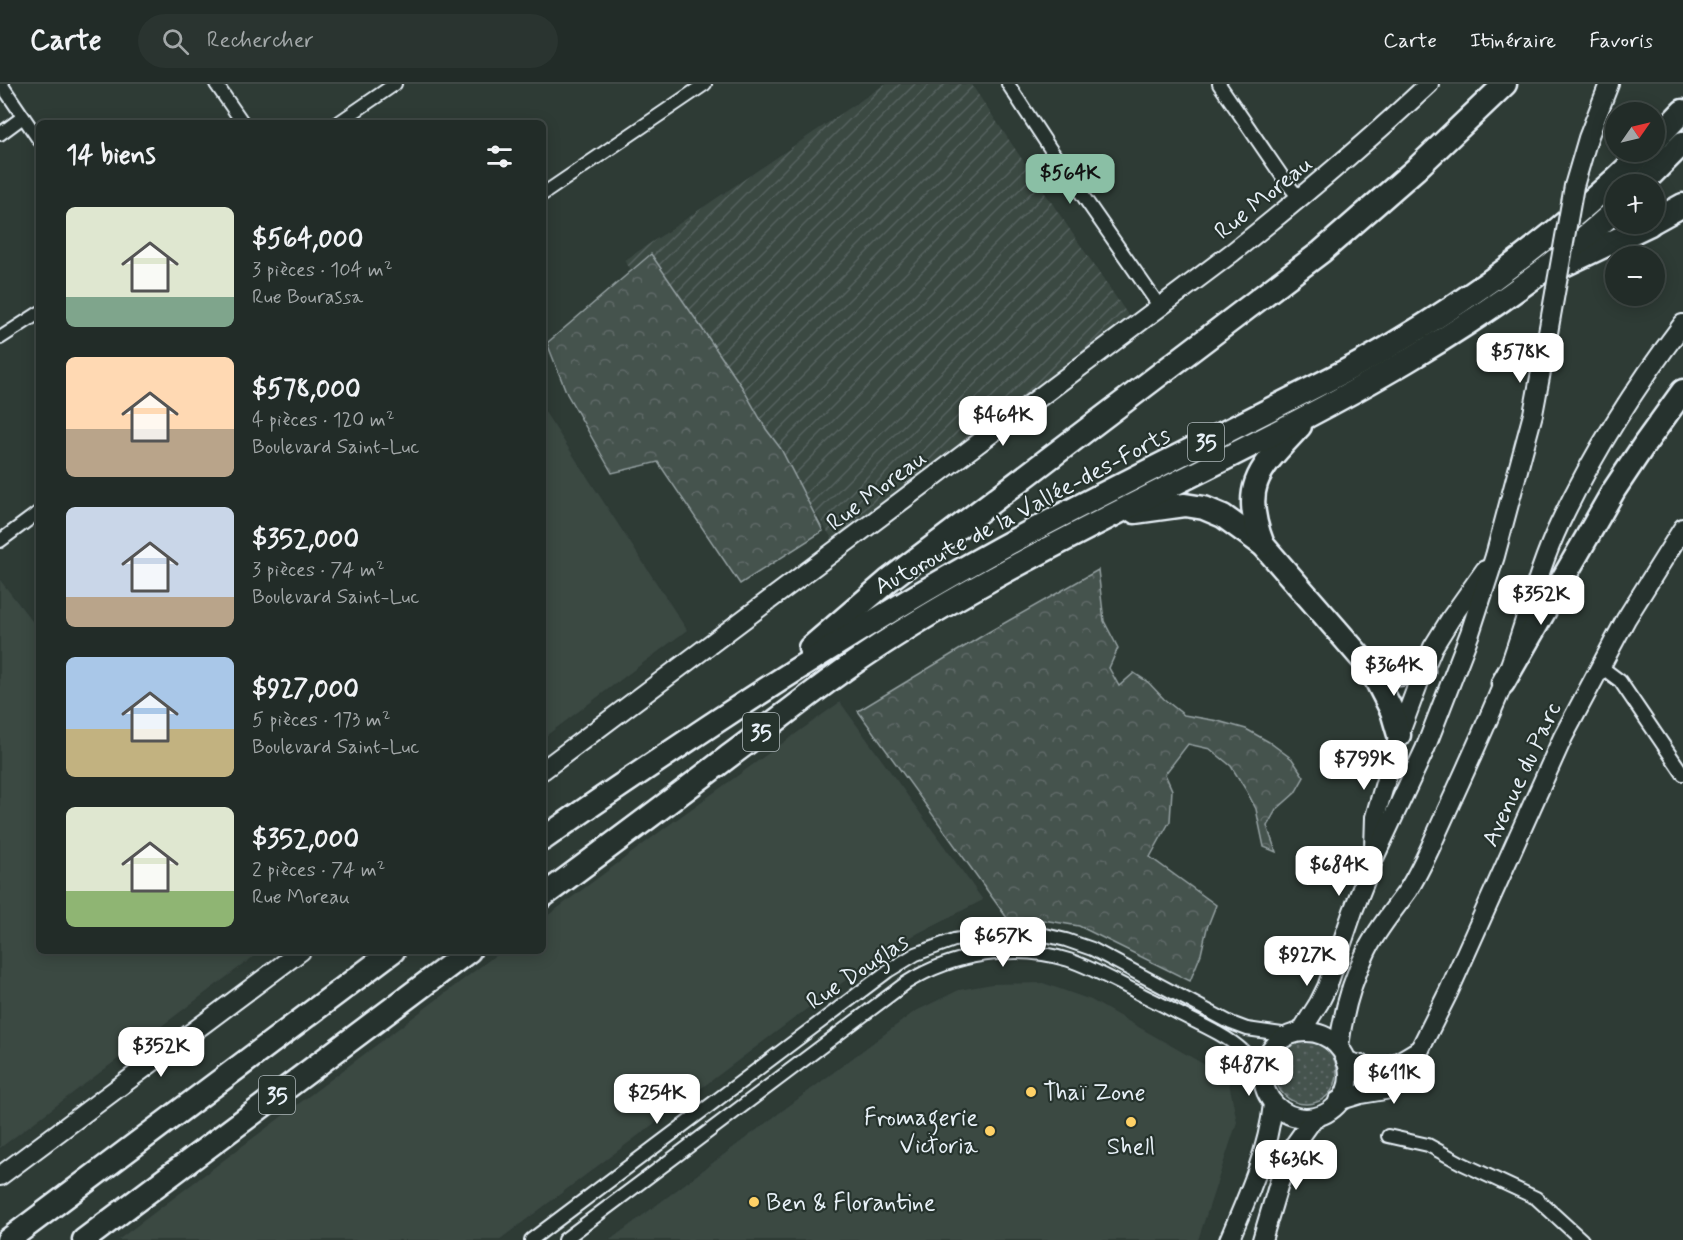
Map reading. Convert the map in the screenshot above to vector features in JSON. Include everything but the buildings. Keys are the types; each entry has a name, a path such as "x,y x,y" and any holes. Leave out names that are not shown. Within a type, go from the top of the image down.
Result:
{"highway":[{"path":"747,701 889,580 1321,252 1398,186 1505,84"},
{"path":"1665,130 1683,111"},
{"path":"1652,174 1683,143"},
{"name":"Autoroute de la Vallée-des-Forts","path":"546,837 747,701 893,609 972,563 1334,377 1413,332 1461,302 1545,239 1633,162"},
{"path":"1665,215 1683,205"},
{"name":"Autoroute de la Vallée-des-Forts","path":"546,894 880,645 991,579 1405,363 1471,322 1530,281 1605,219"},
{"path":"1530,281 1629,234"},
{"path":"1503,682 1614,490 1683,391"},
{"path":"1263,544 1252,514 1255,484 1265,465 1312,413"},
{"path":"1110,517 1164,507 1194,506 1223,516 1263,544 1370,668 1392,711 1399,735"},
{"path":"1370,668 1398,674 1423,671"},
{"name":"35","path":"8,1240 389,954"},
{"name":"35","path":"84,1240 465,954"}],"street":[{"path":"1,84 36,136"},
{"path":"216,84 241,120"},
{"path":"342,120 395,84"},
{"path":"546,192 705,84"},
{"path":"1008,84 1160,307"},
{"path":"1219,84 1300,199"},
{"name":"Rue Moreau","path":"546,768 1233,252 1300,199 1429,84"},
{"path":"1296,1033 1319,1003 1327,987 1374,858 1425,749 1470,633 1495,556 1533,414 1574,186 1588,138 1610,84"},
{"path":"0,134 23,117"},
{"path":"0,338 36,315"},
{"path":"1262,1240 1279,1183 1293,1147 1312,1119 1326,1112 1338,1101 1347,1086 1348,1070 1343,1053 1342,1018 1362,961 1382,925 1422,865 1503,682 1545,559 1589,465 1624,408 1683,324"},
{"path":"0,541 36,514"},
{"name":"Avenue du Parc","path":"1338,1101 1394,1086 1407,1075 1448,993 1563,737 1643,591 1683,528"},
{"path":"1374,858 1375,817 1399,735 1423,671 1433,647 1451,618 1495,556"},
{"path":"1600,666 1620,681 1683,774"},
{"name":"Rue Douglas","path":"531,1240 888,971 916,954 954,940 998,933 1025,932 1050,935 1080,944 1099,953 1231,1023 1247,1029 1296,1033"},
{"path":"0,1176 297,954"},
{"name":"Rue Douglas","path":"564,1240 906,983 932,969 966,958 992,954 1033,954 1066,960 1092,969 1236,1045 1263,1077"},
{"path":"1312,1119 1288,1115 1273,1104 1266,1091 1263,1077 1266,1061 1275,1046 1296,1033 1309,1030 1323,1034 1343,1053 1372,1068 1397,1063 1420,1049"},
{"path":"1229,1240 1262,1158 1273,1104"},
{"path":"1388,1136 1428,1145 1536,1198 1582,1240"}],"shaded area":[{"path":"885,84 971,84 1130,318 833,540 704,341 682,328 624,261"},
{"path":"546,414 687,630 546,736"},
{"path":"0,580 36,626 36,954 257,954 0,1148"},
{"path":"840,702 983,900 897,944 832,990 499,1240 118,1240 497,954 546,954 546,917"},
{"path":"1043,983 1091,1000 1228,1078 1237,1122 1198,1240 610,1240 914,1012 959,990 992,984"}],"green space":[{"path":"651,254 742,387 766,429 781,449 823,531 740,584 658,462 612,473 567,394 547,343"},
{"path":"1098,570 1104,621 1118,648 1109,668 1119,686 1134,673 1148,682 1184,715 1246,729 1269,742 1292,759 1304,777 1295,793 1276,810 1267,826 1276,852 1264,847 1256,809 1231,766 1210,749 1188,744 1165,774 1172,790 1170,821 1150,857 1216,905 1190,981 1079,926 1037,919 1007,918 858,711 987,633"},
{"path":"1306,1042 1328,1051 1337,1073 1328,1095 1306,1104 1284,1095 1275,1073 1284,1051"}],"place":[{"name":"Thaï Zone","path":"1031,1092"},
{"name":"Shell","path":"1131,1122"},
{"name":"Fromagerie Victoria","path":"990,1131"},
{"name":"Ben & Florantine","path":"754,1202"}]}
